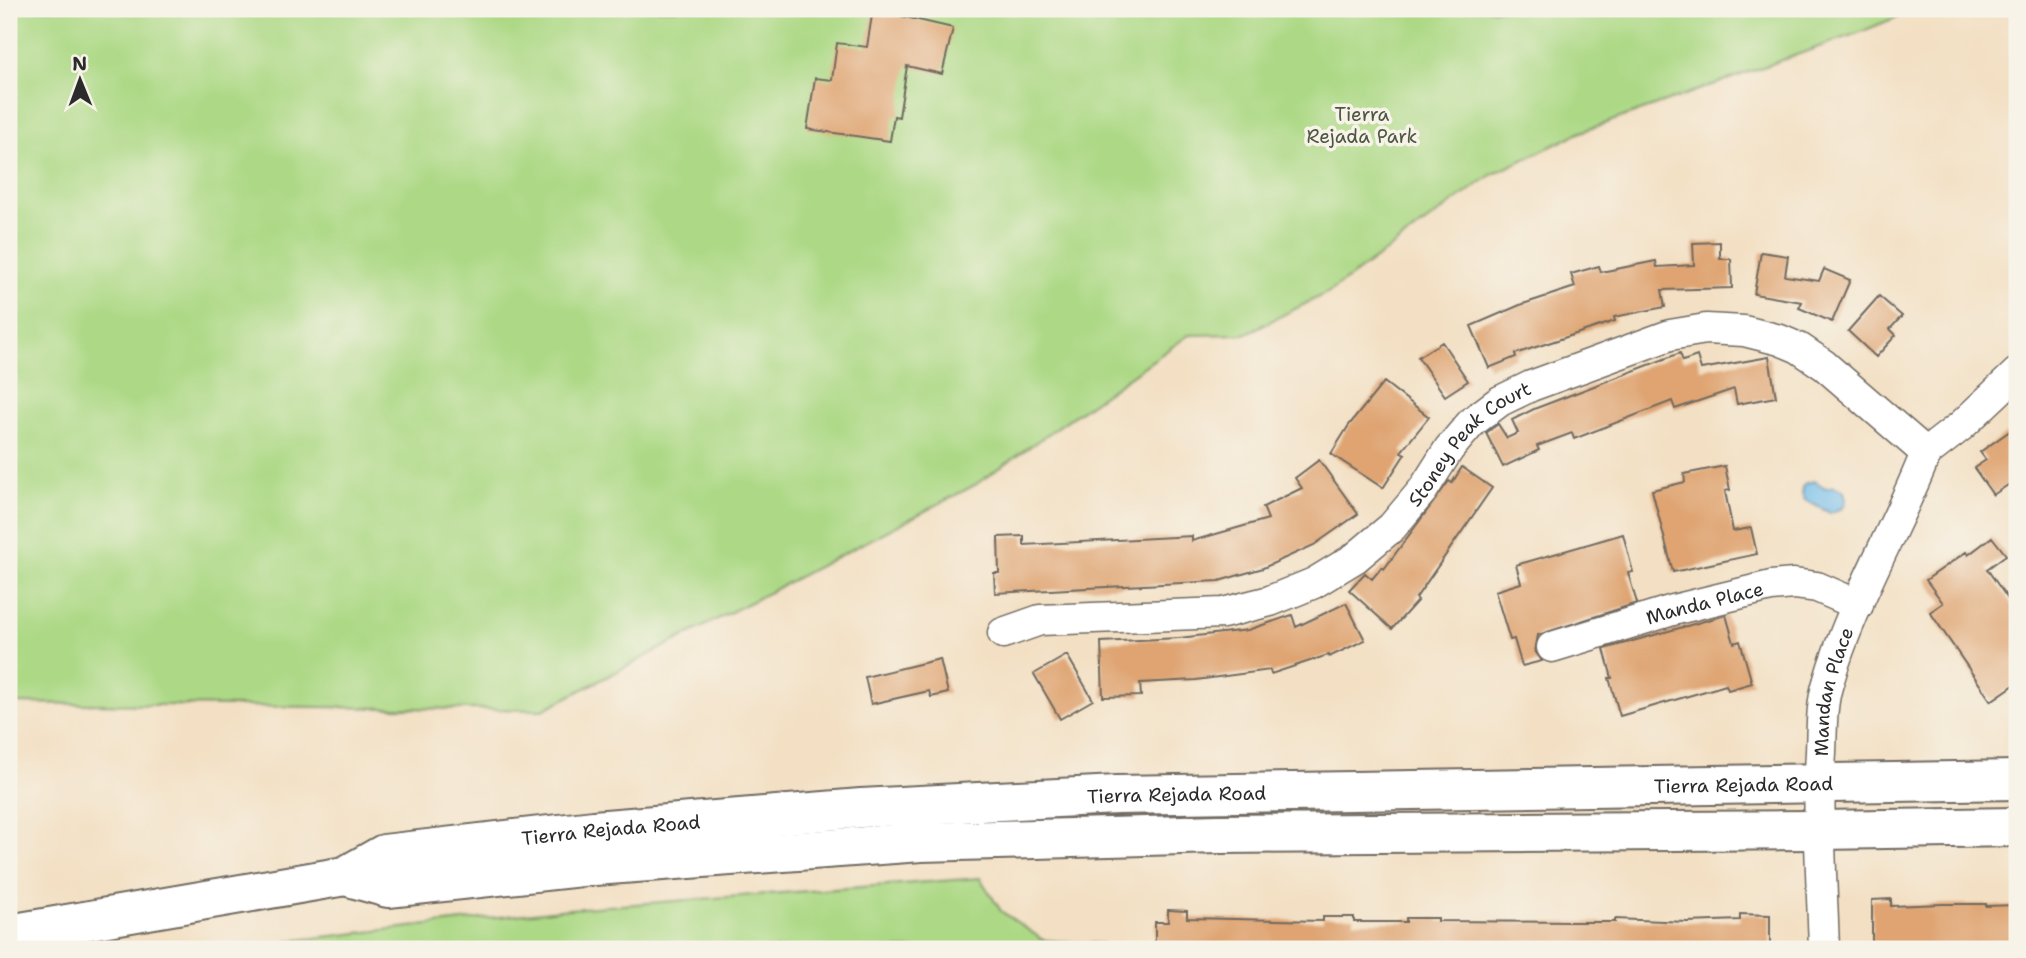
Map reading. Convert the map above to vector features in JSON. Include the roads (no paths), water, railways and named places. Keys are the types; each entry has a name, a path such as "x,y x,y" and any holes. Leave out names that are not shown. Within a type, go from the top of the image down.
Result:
{"main road":[{"name":"Tierra Rejada Road","path":"9,934 345,876 384,854 594,830 861,808 1117,795 2017,780"},
{"name":"Tierra Rejada Road","path":"345,876 388,888 581,867 921,842 1219,834 2017,827"}],"street":[{"name":"Stoney Peak Court","path":"1003,633 1040,620 1223,612 1270,601 1314,583 1355,558 1392,527 1423,490 1449,449 1472,422 1500,401 1531,386 1670,335 1706,330 1744,331 1799,348 1824,365 1926,453"},
{"path":"1926,453 1961,426 2017,373"},
{"name":"Mandan Place","path":"1824,949 1819,784 1823,708 1828,684 1858,605 1926,453"},
{"name":"Manda Place","path":"1552,647 1674,610 1771,586 1794,584 1817,587 1858,605"}],"water":[{"path":"1814,481 1826,488 1834,486 1844,491 1846,500 1843,508 1830,513 1805,500 1802,493 1804,484"}],"park label":[{"name":"Tierra Rejada Park","path":"1362,125"}]}
